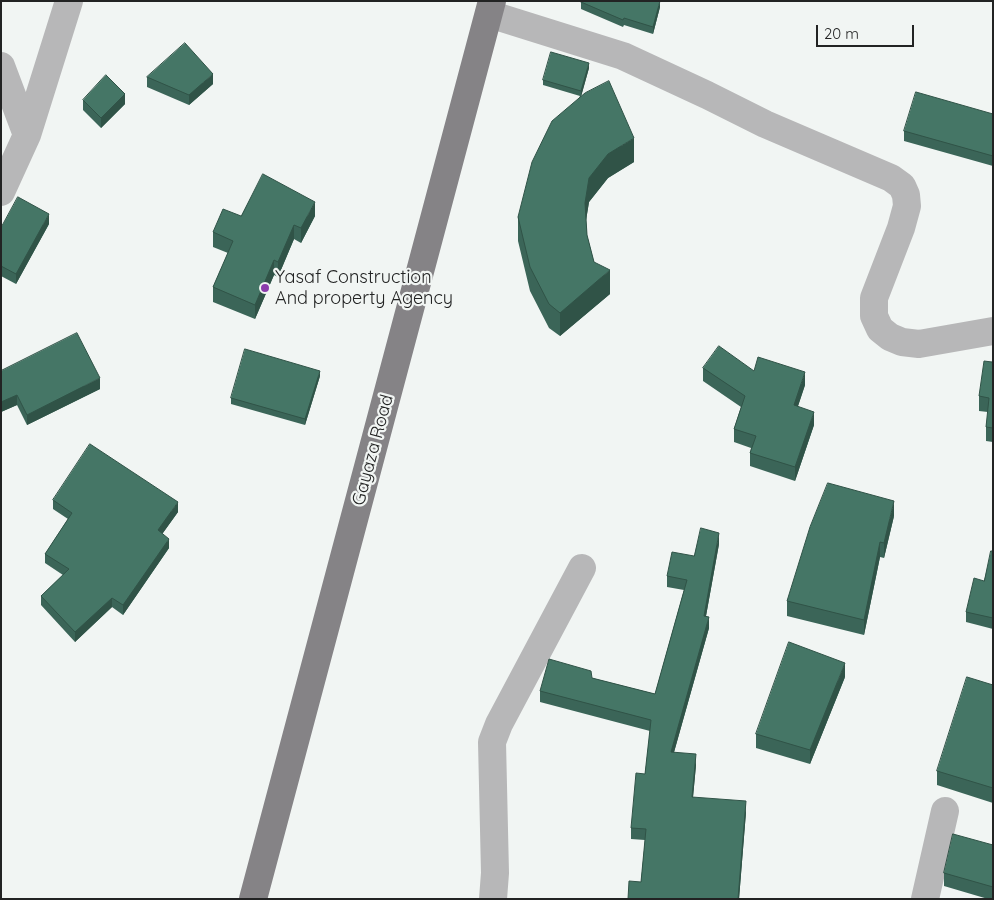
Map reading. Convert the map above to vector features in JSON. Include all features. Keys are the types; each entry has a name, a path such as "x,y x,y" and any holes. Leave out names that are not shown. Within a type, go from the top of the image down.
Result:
{"main road":[{"name":"Gayaza Road","path":"253,899 491,8"}],"street":[{"path":"1,192 27,135 69,1"},
{"path":"491,8 623,56 765,124 891,178 902,186 906,195 907,206 901,228 874,298 874,316 880,329 890,337 902,342 919,344 993,331"},
{"path":"1,66 27,135"},
{"path":"493,899 496,873 492,742 499,724 582,568"},
{"path":"925,899 945,811"}],"building":[{"path":"582,1 660,1 653,27 624,18 623,20"},
{"path":"185,43 213,74 189,95 147,77"},
{"path":"551,52 589,63 581,91 543,80"},
{"path":"106,75 125,94 101,118 83,100"},
{"path":"609,81 634,138 608,154 589,178 585,203 587,235 594,262 610,270 560,313 549,304 530,267 518,217 532,162 552,121 585,93"},
{"path":"916,92 993,114 993,156 904,131"},
{"path":"263,174 315,202 301,228 294,225 278,262 274,260 255,305 213,287 233,241 213,232 223,209 241,216"},
{"path":"18,197 49,214 16,274 1,266 1,228"},
{"path":"77,333 100,378 27,415 17,395 1,402 1,371"},
{"path":"719,346 754,371 758,357 805,372 794,405 814,412 795,467 750,453 756,436 734,429 745,396 703,368"},
{"path":"245,349 320,371 305,419 231,398"},
{"path":"993,355 993,428 986,427 989,398 979,396 984,361 992,362"},
{"path":"90,444 178,502 158,530 169,539 123,605 112,598 75,632 41,596 69,569 45,554 72,513 53,500"},
{"path":"828,483 894,501 884,543 880,542 864,620 787,601 810,527"},
{"path":"701,528 719,533 704,616 709,617 671,752 696,754 692,797 746,801 738,899 628,899 629,881 641,882 646,829 631,828 636,773 645,774 651,720 540,691 549,659 591,671 592,678 655,694 687,580 667,576 672,552 694,556"},
{"path":"991,551 993,551 993,618 966,612 974,578 984,581"},
{"path":"789,642 845,663 810,750 756,734"},
{"path":"967,677 993,685 993,788 937,771"},
{"path":"953,834 993,845 993,887 944,873"}],"place":[{"name":"Yasaf Construction And property Agency","path":"265,288"}]}
